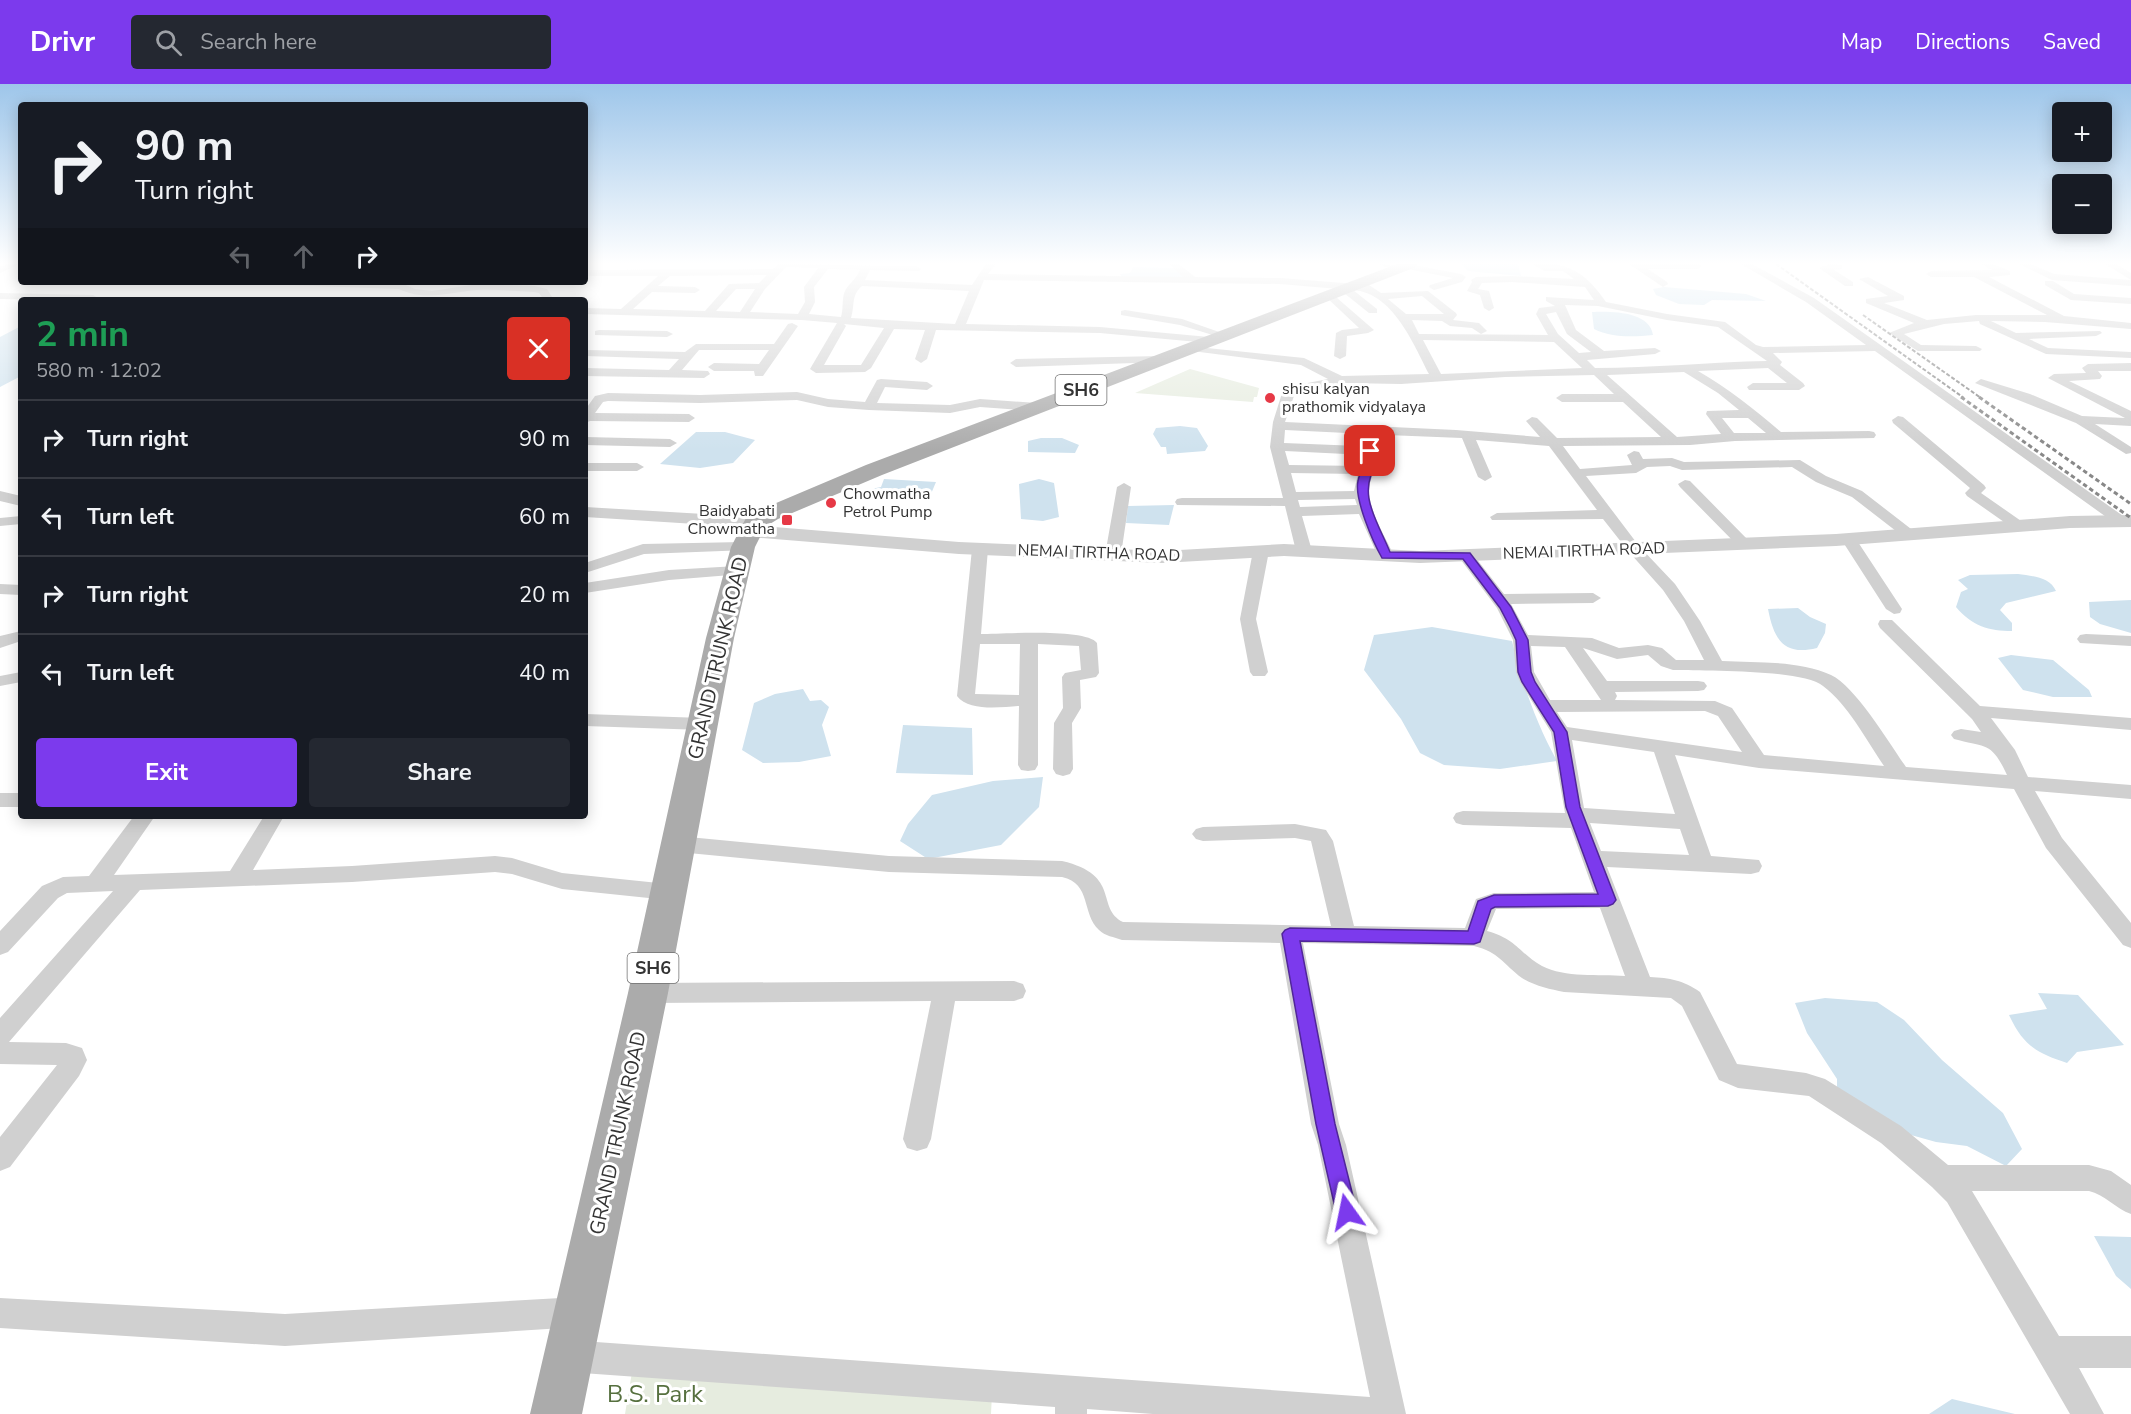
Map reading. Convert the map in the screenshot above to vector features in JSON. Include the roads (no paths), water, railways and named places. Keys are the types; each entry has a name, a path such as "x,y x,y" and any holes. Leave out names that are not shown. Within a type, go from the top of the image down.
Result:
{"main road":[{"name":"SH6","path":"746,543 821,492 1037,406 1247,326"},
{"name":"GRAND TRUNK ROAD","path":"556,1414 648,993 720,638 746,543"}],"street":[{"path":"672,374 694,348 711,338 720,326"},
{"path":"588,372 672,374 761,370 792,326"},
{"path":"840,326 816,369 864,368 890,326"},
{"path":"921,359 932,326"},
{"path":"934,326 1131,332 1205,342 1304,362 1338,379"},
{"path":"1187,326 1205,342"},
{"path":"1340,356 1342,333 1368,331 1364,326"},
{"path":"1409,326 1437,378"},
{"path":"1451,326 1453,329 1507,332 1512,339"},
{"path":"1549,326 1557,339 1576,357 1609,383 1672,440"},
{"path":"1568,326 1571,332 1623,371"},
{"path":"1723,326 1752,347 1762,351 1878,348"},
{"path":"1847,326 2125,524"},
{"path":"1920,326 1895,333 1918,348 1976,349"},
{"path":"1992,326 2046,351 2131,355"},
{"path":"588,345 600,327 667,334"},
{"path":"2015,336 2063,332 2110,336 2068,338"},
{"path":"1416,337 1557,339"},
{"path":"711,338 778,347"},
{"path":"1110,342 1205,342"},
{"path":"588,348 687,356"},
{"path":"1576,357 1646,350 1715,385 1754,414 1779,437"},
{"path":"1646,350 1669,370"},
{"path":"1304,551 1277,447 1279,426 1289,391 1338,379 1401,380 1534,373 1669,370 1820,358 1806,350"},
{"path":"1753,387 1799,386 1762,351"},
{"path":"1016,363 1160,360"},
{"path":"2131,367 2088,368 2097,376 2054,378 2131,416"},
{"path":"1534,373 1540,381 1553,385 1609,383"},
{"path":"869,406 881,383 927,386"},
{"path":"1981,383 2026,397 2080,420 2126,450"},
{"path":"588,415 598,399 608,397 708,399 797,396 828,403 869,406 950,409 980,403 1037,406"},
{"path":"1562,398 1626,398"},
{"path":"1730,437 1712,414 1754,414"},
{"path":"588,418 689,418"},
{"path":"1899,420 1979,488 1972,494 2019,526"},
{"path":"2080,420 2131,422"},
{"path":"1532,421 1553,442 1634,549 1669,587 1692,621 1716,666"},
{"path":"1279,426 1467,435 1553,442 1697,441 1730,437 1869,435"},
{"path":"1351,429 1370,451 1374,461 1366,470 1362,482 1364,502 1386,555"},
{"path":"1467,435 1485,477"},
{"path":"588,441 670,443"},
{"path":"1576,473 1626,471 1640,467 1625,441"},
{"path":"1277,447 1370,451"},
{"path":"1639,463 1672,462 1682,465 1712,466 1795,463 1821,479 1857,494 1910,535"},
{"path":"588,467 638,467"},
{"path":"1283,469 1366,470"},
{"path":"1685,484 1744,544"},
{"path":"1113,555 1124,487"},
{"path":"0,496 18,502"},
{"path":"1182,502 1364,502"},
{"path":"0,504 18,503"},
{"name":"NEMAI TIRTHA ROAD","path":"588,512 702,518 746,543 980,549 1162,557 1261,551 1466,556 1849,539 2019,526 2125,524"},
{"path":"1497,517 1608,514"},
{"path":"0,522 18,520"},
{"path":"1849,539 1890,617 1975,711 2010,758 2034,811 2055,843 2131,939"},
{"path":"588,567 643,549 746,543"},
{"path":"588,588 669,575 746,543"},
{"path":"980,549 966,696 970,699 1065,718"},
{"path":"1259,672 1248,620 1261,551"},
{"path":"1466,556 1500,599 1522,640 1528,682 1561,732 1577,818 1641,986"},
{"path":"0,589 18,590"},
{"path":"1500,599 1593,598"},
{"path":"0,643 18,637"},
{"path":"972,639 1078,639 1088,643 1090,673 1071,677 1072,708 1065,718 1062,730 1063,769"},
{"path":"1028,765 1029,639"},
{"path":"2085,639 2131,642"},
{"path":"1522,640 1598,644 1617,654 1648,650 1656,652 1673,665 1783,670 1814,675 1827,681 1846,698 1900,774"},
{"path":"1570,642 1615,705"},
{"path":"0,681 18,678"},
{"path":"1602,687 1698,686"},
{"path":"1544,706 1716,707 1725,712 1759,762"},
{"path":"1975,711 2131,724"},
{"path":"588,720 703,724"},
{"path":"1561,732 1759,762 2131,792"},
{"path":"1961,735 1982,737 1999,745"},
{"path":"1663,748 1704,864"},
{"path":"0,800 18,800"},
{"path":"1463,818 1577,818 1689,822"},
{"path":"95,884 143,819"},
{"path":"236,879 272,819"},
{"path":"1203,834 1295,831 1318,835 1322,841 1345,935"},
{"path":"678,844 889,864 1062,869 1078,873 1089,881 1103,921 1109,928 1122,931 1474,938 1494,942 1508,950 1531,971 1548,979 1564,982 1674,988 1690,999 1722,1065 1728,1072 1738,1077 1816,1087 1915,1152 1943,1178 1957,1193 2088,1414"},
{"path":"1592,858 1751,866"},
{"path":"0,946 57,887 372,873 495,864 512,866 562,881 668,892"},
{"path":"0,1035 133,883"},
{"path":"1474,938 1484,905 1494,901 1608,900"},
{"path":"1290,934 1326,1124 1390,1414"},
{"path":"916,1139 945,991"},
{"path":"648,993 1014,991"},
{"path":"0,1053 73,1056 74,1060 70,1068 11,1130 0,1158"},
{"path":"1943,1178 2089,1178 2101,1180 2131,1201"},
{"path":"0,1313 285,1330 579,1312"},
{"path":"2052,1352 2131,1352"},
{"path":"568,1356 1071,1403 1381,1414"}],"water":[{"path":"1594,326 1649,326 1653,335 1623,336 1594,329"},
{"path":"18,328 18,378 0,387 0,337"},
{"path":"1180,426 1197,428 1208,446 1205,451 1167,454 1166,447 1161,447 1153,434 1156,428"},
{"path":"696,432 725,432 755,440 733,463 700,468 660,464"},
{"path":"1041,438 1062,438 1079,445 1075,453 1028,452 1028,441"},
{"path":"884,479 936,482 928,501 849,499 866,490 881,487"},
{"path":"1039,479 1054,483 1059,517 1043,521 1021,519 1019,484"},
{"path":"1174,505 1169,525 1126,523 1128,506"},
{"path":"2018,574 2045,580 2056,591 2006,603 2000,610 2012,623 2012,631 1981,626 1968,619 1956,607 1961,592 1968,589 1958,580 1970,575"},
{"path":"2131,600 2131,633 2100,624 2090,617 2089,602"},
{"path":"1798,608 1810,617 1826,624 1825,633 1817,648 1796,650 1782,643 1777,637 1768,609"},
{"path":"1432,627 1512,641 1530,702 1557,761 1500,769 1444,765 1420,753 1401,719 1364,670 1374,635"},
{"path":"2011,655 2053,660 2089,690 2092,697 2053,697 2023,690 1998,658"},
{"path":"803,689 810,701 821,700 829,707 822,725 831,756 799,762 763,763 742,750 754,703 775,694"},
{"path":"903,725 972,728 973,775 896,773"},
{"path":"1043,777 1039,807 1001,845 928,859 900,841 908,824 932,795 993,781"},
{"path":"2038,993 2078,995 2124,1045 2077,1052 2067,1063 2047,1056 2025,1041 2009,1015 2047,1009"},
{"path":"1825,998 1877,1002 1904,1020 1942,1060 2003,1113 2022,1149 2006,1166 1967,1146 1936,1142 1886,1128 1837,1091 1837,1079 1807,1033 1795,1003"},
{"path":"2094,1236 2131,1237 2131,1289 2116,1276"},
{"path":"1952,1399 2015,1414 1929,1414"}],"railway":[{"path":"1863,326 1964,398"},
{"path":"1879,326 1981,398"},
{"path":"1961,397 2131,518"},
{"path":"1979,397 2131,504"}],"place":[{"name":"shisu kalyan prathomik vidyalaya","path":"1270,398"},
{"name":"Chowmatha Petrol Pump","path":"831,503"},
{"name":"Baidyabati Chowmatha","path":"787,520"}],"park label":[{"name":"B.S. Park","path":"655,1394"}]}
